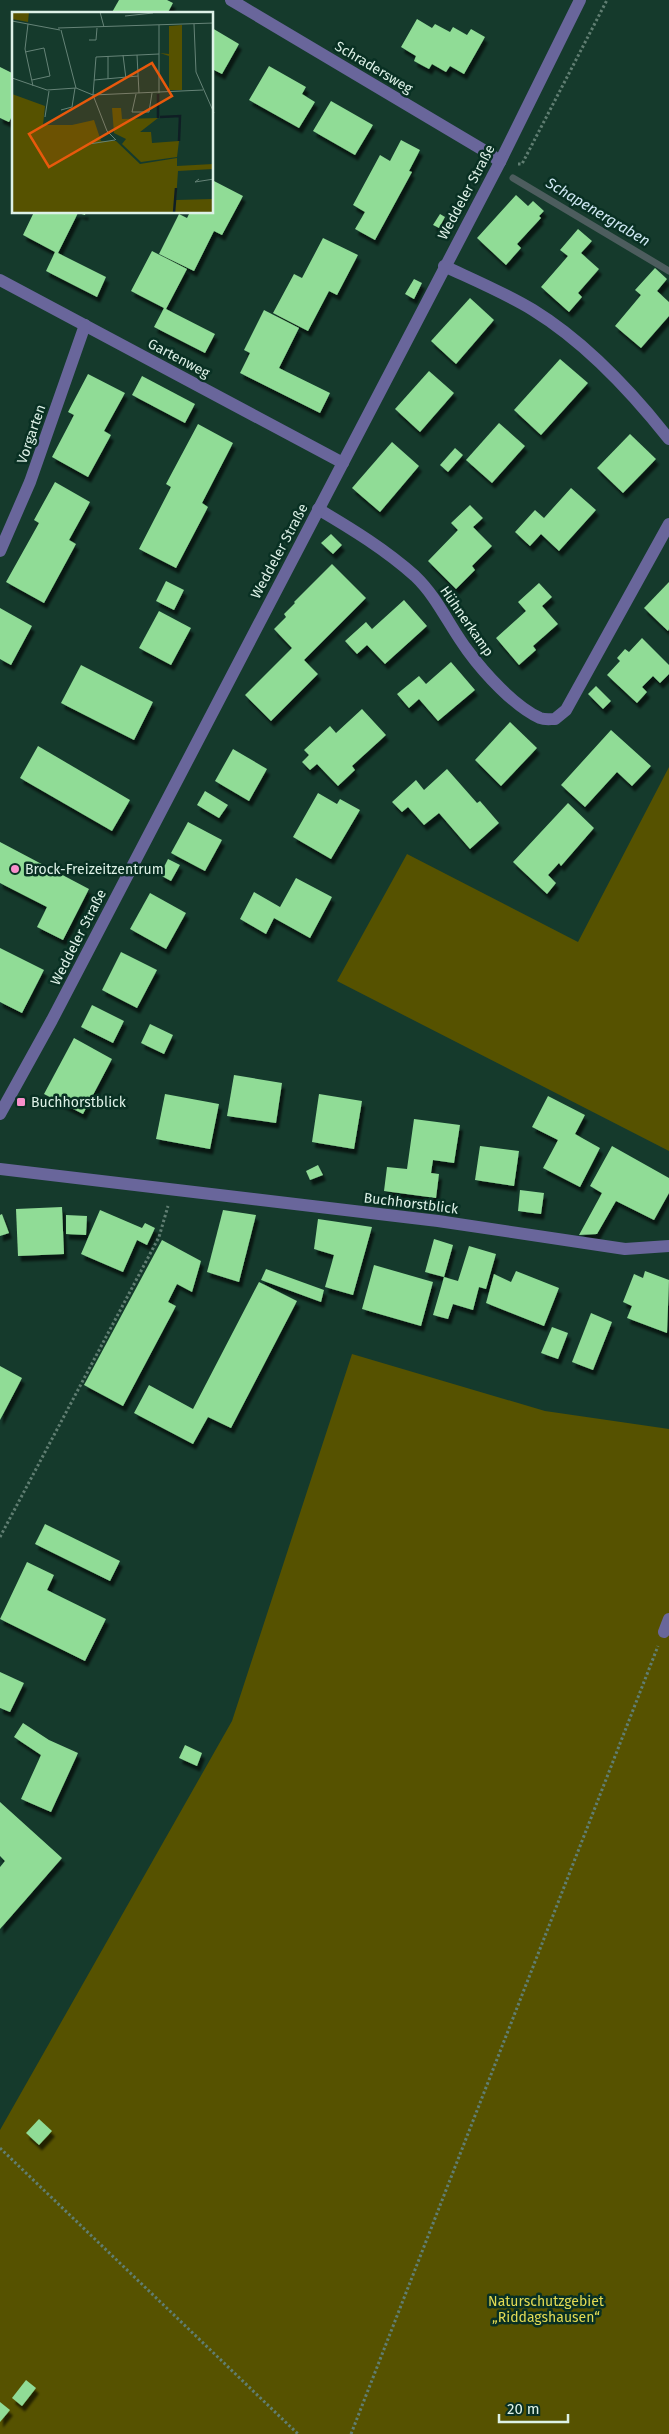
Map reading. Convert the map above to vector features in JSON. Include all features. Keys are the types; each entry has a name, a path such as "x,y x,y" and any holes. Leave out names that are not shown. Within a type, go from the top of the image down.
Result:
{"street":[{"name":"Schradersweg","path":"231,0 490,154 500,162"},
{"name":"Weddeler Straße","path":"0,1114 52,1020 444,266 500,162 580,0"},
{"path":"444,266 526,306 557,327 622,385 647,410 669,438"},
{"name":"Gartenweg","path":"0,280 343,463"},
{"name":"Vorgarten","path":"0,551 6,525 85,325"},
{"name":"Hühnerkamp","path":"318,509 375,544 416,578 438,603 467,651 486,673 527,710 542,719 555,719 566,710 669,524"},
{"name":"Buchhorstblick","path":"0,1168 438,1221 625,1249 669,1246"},
{"path":"664,1632 669,1619"}],"path":[{"path":"500,162 522,164 607,0"},
{"path":"0,1537 159,1237 172,1189"},
{"path":"351,2434 664,1632"},
{"path":"0,2148 298,2434"}],"green space":[{"path":"669,767 669,1151 337,981 407,854 578,942"},
{"name":"Naturschutzgebiet „Riddagshausen“","path":"352,1354 545,1411 669,1429 669,2434 0,2434 0,2130 232,1721"}],"building":[{"path":"119,0 167,0 173,3 168,12 112,12"},
{"path":"417,19 432,28 435,24 450,32 453,27 467,35 471,29 485,37 464,74 450,66 446,72 432,64 429,69 414,61 416,56 401,47"},
{"path":"214,29 239,44 222,74 214,70"},
{"path":"269,66 306,87 302,94 315,102 299,128 249,100"},
{"path":"0,67 12,73 12,116 9,122 0,118"},
{"path":"331,101 373,125 355,155 313,131"},
{"path":"401,140 420,150 409,171 412,172 375,240 355,229 365,212 353,205 380,155 390,161"},
{"path":"214,181 243,196 222,235 214,231 194,271 159,254 179,214 187,218 189,214 214,214"},
{"path":"516,195 528,206 533,201 544,211 539,216 541,218 517,244 521,248 506,265 477,238"},
{"path":"33,214 78,214 58,253 106,277 97,297 46,271 55,252 23,235"},
{"path":"440,214 445,217 439,228 433,225"},
{"path":"578,229 592,241 581,253 599,269 578,293 582,297 569,312 541,287 568,256 560,250"},
{"path":"323,238 358,255 337,295 329,291 308,331 273,313 294,274 302,278"},
{"path":"152,251 187,269 166,309 215,334 205,353 154,327 164,308 131,291"},
{"path":"655,268 667,279 657,291 669,302 669,316 641,348 615,326 641,295 635,290"},
{"path":"414,279 422,283 414,299 405,294"},
{"path":"470,298 494,320 456,364 431,341"},
{"path":"264,310 299,328 279,368 330,393 320,413 240,373 250,353 244,350"},
{"path":"560,359 588,383 541,435 514,410"},
{"path":"429,371 454,393 420,432 395,409"},
{"path":"88,374 125,393 104,431 111,435 88,477 52,457 74,415 68,412"},
{"path":"142,376 195,404 185,423 132,395"},
{"path":"499,423 525,446 492,483 466,460"},
{"path":"198,424 233,443 202,503 208,507 176,568 139,549 171,487 166,484"},
{"path":"630,434 656,459 623,493 597,468"},
{"path":"392,442 419,466 380,512 352,488"},
{"path":"455,448 463,455 448,472 440,465"},
{"path":"55,482 90,502 69,540 76,544 44,603 6,582 39,523 34,520"},
{"path":"571,488 596,510 559,551 541,534 530,546 515,532 535,510 544,518"},
{"path":"470,505 483,518 473,527 492,546 472,566 475,570 456,589 428,561 458,530 451,523"},
{"path":"331,534 342,545 333,554 321,543"},
{"path":"332,564 366,598 304,660 318,674 271,721 245,695 292,648 274,629 286,617 284,614 294,602"},
{"path":"166,581 184,590 174,610 156,601"},
{"path":"669,582 669,629 668,631 644,608"},
{"path":"539,583 552,597 542,606 558,624 533,646 536,650 519,665 496,638 526,611 518,602"},
{"path":"404,600 427,626 385,664 367,645 357,654 345,641 366,622 372,629"},
{"path":"0,608 32,626 11,665 0,659"},
{"path":"159,611 191,628 171,665 139,648"},
{"path":"642,638 669,665 669,674 660,683 653,676 642,687 647,692 637,703 607,675 620,661 617,658 625,649 629,652"},
{"path":"451,662 475,690 438,721 419,699 409,708 397,694 419,676 426,684"},
{"path":"81,665 153,702 134,740 61,703"},
{"path":"596,686 611,701 603,709 588,694"},
{"path":"362,709 386,735 352,766 355,770 338,786 317,764 310,770 302,762 309,755 304,750 330,726 336,733"},
{"path":"510,722 537,748 501,786 475,760"},
{"path":"611,730 651,766 632,786 617,772 585,807 561,785"},
{"path":"38,746 130,800 112,831 20,778"},
{"path":"233,749 267,769 249,801 215,781"},
{"path":"447,769 477,803 480,801 499,823 470,849 439,813 424,825 408,807 402,812 392,802 416,780 424,790"},
{"path":"205,791 228,805 219,818 197,805"},
{"path":"318,793 337,804 340,799 360,810 331,859 293,837"},
{"path":"568,803 594,828 561,866 559,863 548,875 556,883 547,894 513,862"},
{"path":"188,822 222,840 205,871 171,853"},
{"path":"0,842 89,889 63,940 37,927 47,907 0,883"},
{"path":"168,859 180,865 171,881 160,875"},
{"path":"296,878 332,897 310,938 274,918 266,934 240,919 254,892 280,907"},
{"path":"150,893 186,913 166,949 130,929"},
{"path":"0,948 44,970 22,1013 0,1002"},
{"path":"121,952 157,970 137,1008 102,990"},
{"path":"92,1005 124,1021 113,1043 81,1027"},
{"path":"150,1024 173,1035 164,1054 141,1043"},
{"path":"74,1038 112,1059 83,1114 44,1094"},
{"path":"234,1075 282,1083 276,1123 227,1116"},
{"path":"165,1094 219,1104 210,1149 156,1139"},
{"path":"319,1094 362,1101 354,1149 312,1142"},
{"path":"548,1096 585,1115 575,1134 600,1148 580,1187 543,1168 558,1140 532,1127"},
{"path":"414,1119 460,1125 454,1163 433,1160 431,1173 439,1174 436,1198 384,1191 387,1167 407,1169"},
{"path":"480,1146 519,1151 514,1186 475,1180"},
{"path":"612,1146 669,1178 669,1193 654,1220 616,1201 597,1234 579,1235 602,1193 590,1186"},
{"path":"318,1165 323,1175 310,1180 306,1171"},
{"path":"520,1190 544,1193 541,1214 518,1211"},
{"path":"62,1207 64,1254 18,1256 16,1209"},
{"path":"100,1210 142,1228 145,1223 155,1228 147,1245 137,1240 123,1272 81,1254"},
{"path":"223,1210 256,1215 239,1282 207,1272"},
{"path":"2,1214 9,1233 0,1236 0,1215"},
{"path":"66,1215 87,1216 86,1235 66,1234"},
{"path":"318,1219 372,1227 353,1295 325,1287 334,1255 314,1249"},
{"path":"434,1239 453,1245 444,1277 425,1272"},
{"path":"162,1240 201,1261 192,1292 177,1284 168,1302 176,1306 123,1406 84,1385"},
{"path":"469,1246 496,1254 486,1289 479,1287 473,1310 453,1304 448,1319 433,1315 444,1277 458,1281"},
{"path":"374,1265 433,1282 421,1326 362,1309"},
{"path":"266,1269 324,1290 321,1302 261,1280"},
{"path":"516,1271 559,1288 544,1326 486,1303 494,1274 511,1282"},
{"path":"645,1271 669,1280 667,1333 627,1318 632,1306 623,1302 634,1274 643,1278"},
{"path":"259,1282 297,1301 231,1428 208,1417 193,1444 134,1413 149,1385 193,1409"},
{"path":"591,1313 612,1322 593,1370 572,1362"},
{"path":"552,1327 568,1333 558,1359 541,1353"},
{"path":"0,1366 22,1378 0,1420"},
{"path":"45,1524 120,1561 110,1581 35,1544"},
{"path":"27,1562 54,1575 47,1590 106,1619 85,1661 0,1619"},
{"path":"0,1672 24,1683 10,1712 0,1708"},
{"path":"23,1723 49,1740 78,1753 51,1812 21,1799 41,1755 14,1737"},
{"path":"185,1745 202,1753 197,1766 179,1758"},
{"path":"0,1802 62,1858 0,1929 0,1867 5,1861 0,1856"},
{"path":"39,2119 52,2131 39,2145 26,2133"},
{"path":"26,2380 36,2388 22,2406 12,2398"},
{"path":"0,2402 10,2410 0,2422"}],"waterway":[{"name":"Schapenergraben","path":"513,178 669,271"}],"place":[{"name":"Brock-Freizeitzentrum","path":"15,869"},
{"name":"Buchhorstblick","path":"21,1102"}]}
